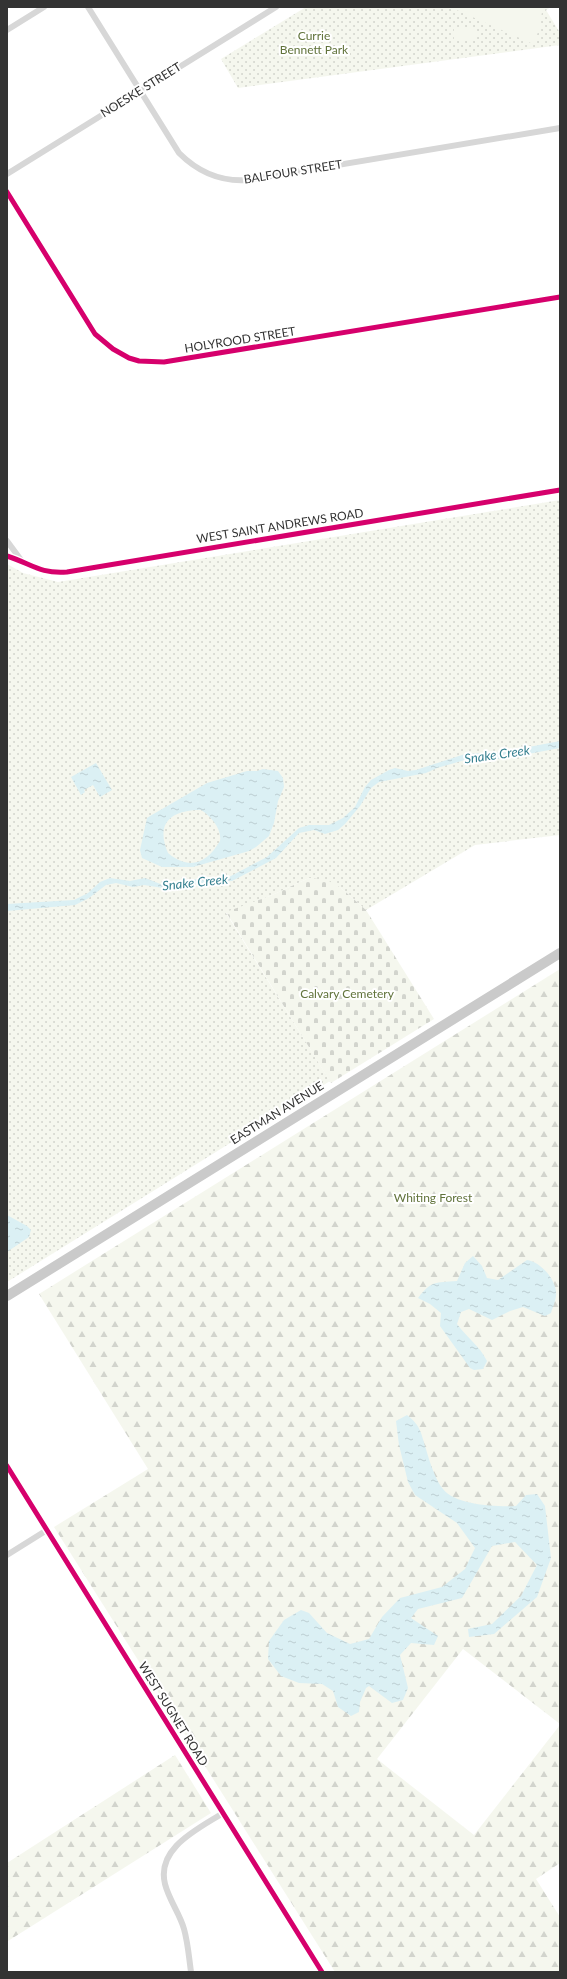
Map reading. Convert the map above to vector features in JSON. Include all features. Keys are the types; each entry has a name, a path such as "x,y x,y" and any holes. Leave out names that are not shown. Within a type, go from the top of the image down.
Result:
{"main road":[{"name":"EASTMAN AVENUE","path":"7,1296 560,953"}],"street":[{"path":"7,30 44,7"},
{"name":"BALFOUR STREET","path":"88,7 172,144 188,161 209,174 224,179 239,181 560,128"},
{"name":"NOESKE STREET","path":"7,174 276,7"},
{"name":"HOLYROOD STREET","path":"7,192 90,328 113,349 139,361 164,362 560,297"},
{"name":"WEST SAINT ANDREWS ROAD","path":"7,556 20,560 41,571 54,573 67,572 560,490"},
{"name":"WEST SAINT ANDREWS ROAD","path":"7,541 20,560"},
{"name":"WEST SUGNET ROAD","path":"7,1466 322,1972"},
{"path":"7,1555 47,1530"},
{"path":"192,1972 184,1929 165,1884 163,1868 171,1850 193,1832 223,1814"}],"green space":[{"name":"Currie Bennett Park","path":"306,7 551,7 546,10 560,33 560,45 238,88 221,59"},
{"path":"450,7 543,7 538,32 533,44"},
{"path":"454,27 475,27 475,41 454,41"},
{"path":"560,500 560,835 475,845 366,910 341,888 309,878 270,896 226,913 330,1081 7,1282 7,564 23,573 58,582"},
{"name":"Calvary Cemetery","path":"309,878 327,880 341,888 366,910 434,1019 331,1083 226,912 270,896"},
{"name":"Whiting Forest","path":"560,969 560,1724 463,1649 377,1759 474,1835 560,1725 560,1863 536,1879 560,1917 560,1972 335,1972 54,1527 148,1469 39,1294"},
{"path":"175,1755 211,1813 8,1941 7,1863"}],"water":[{"name":"Snake Creek","path":"560,741 560,748 502,759 472,758 437,768 426,773 379,782 371,788 360,806 338,830 325,834 314,830 299,833 276,858 232,881 209,882 163,888 144,885 133,887 116,883 106,885 89,898 75,905 7,911 7,904 74,900 88,893 100,882 110,878 130,881 145,878 163,885 184,880 229,877 267,857 299,828 309,825 329,825 343,818 355,807 365,787 371,780 389,770 395,768 408,771 416,770 465,754 503,752"},
{"path":"96,763 112,790 100,797 93,785 84,790 85,792 81,795 71,777"},
{"path":"263,769 278,771 283,778 284,787 278,801 274,823 269,836 256,847 249,851 193,867 162,867 142,858 140,850 147,818 207,783 247,771 257,771","holes":["201,810 212,819 218,828 220,841 215,849 204,859 191,863 176,859 168,853 164,843 163,834 168,820 181,812"]},
{"path":"7,1215 27,1226 31,1230 29,1237 7,1252"},
{"path":"473,1256 482,1266 487,1278 498,1280 527,1260 532,1261 546,1271 555,1286 556,1291 551,1313 545,1316 523,1307 510,1311 492,1320 469,1309 461,1312 457,1324 487,1361 483,1369 474,1370 470,1368 440,1326 441,1313 430,1304 418,1298 431,1285 457,1281 465,1263"},
{"path":"407,1415 420,1430 435,1476 440,1485 449,1494 457,1499 476,1504 516,1506 526,1495 537,1494 545,1506 551,1558 537,1597 494,1634 469,1637 468,1629 492,1624 521,1596 537,1565 515,1542 492,1546 462,1598 418,1609 411,1618 438,1636 434,1645 411,1643 400,1655 408,1688 403,1700 392,1703 369,1686 366,1688 360,1702 359,1712 351,1716 338,1707 333,1691 322,1684 299,1683 281,1676 268,1659 269,1641 284,1620 301,1610 309,1613 327,1633 350,1644 369,1639 382,1617 400,1598 442,1587 465,1569 475,1548 457,1523 415,1495 408,1482 399,1445 396,1421"}],"cycle path":[{"path":"7,192 95,334 113,349 129,358 139,361 164,362 560,297"},
{"path":"7,556 42,570 67,572 560,490"},
{"path":"7,1466 322,1972"}]}
